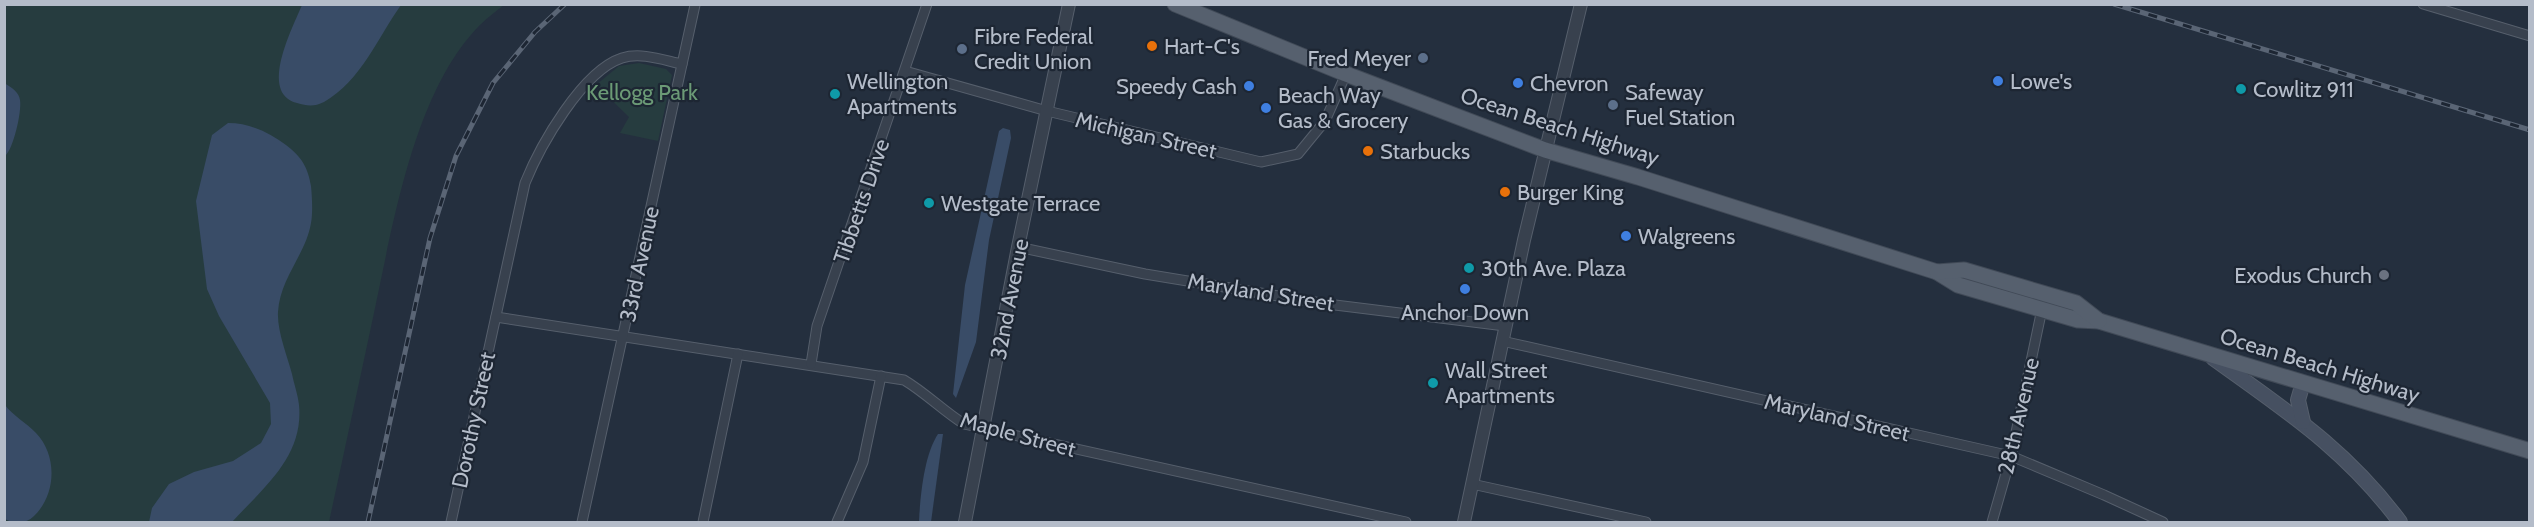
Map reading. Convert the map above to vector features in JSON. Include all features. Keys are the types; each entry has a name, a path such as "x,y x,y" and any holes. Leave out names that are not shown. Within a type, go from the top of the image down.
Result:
{"main road":[{"name":"Ocean Beach Highway","path":"1175,4 1346,74 1545,150 1668,186 1937,272 1958,285 2078,320 2099,321 2529,451"},
{"name":"Ocean Beach Highway","path":"1937,272 1964,270 2076,303 2099,321"},
{"path":"2209,355 2303,422 2340,453 2400,522"},
{"path":"2302,383 2298,400 2303,422"}],"street":[{"name":"Tibbetts Drive","path":"811,364 818,326 927,4"},
{"name":"32nd Avenue","path":"965,522 1018,247 1069,4"},
{"path":"1464,522 1505,326 1581,4"},
{"path":"2422,4 2529,36"},
{"name":"33rd Avenue","path":"582,522 695,5"},
{"name":"Dorothy Street","path":"451,522 525,183 555,122 598,74 622,58 643,56 682,64"},
{"name":"Michigan Street","path":"905,71 1047,111 1261,162 1298,154 1325,122 1346,74"},
{"name":"Maryland Street","path":"1018,247 1145,273 1327,304 1505,326"},
{"name":"28th Avenue","path":"1992,522 2011,456 2042,309"},
{"name":"Maple Street","path":"496,316 904,380 923,391 945,412 964,424 983,430 1406,522"},
{"name":"Maryland Street","path":"1502,341 2011,456 2163,522"},
{"path":"703,522 738,354"},
{"path":"837,522 862,462 881,376"},
{"path":"1472,484 1646,522"}],"green space":[{"path":"4,5 504,5 480,25 457,53 438,85 422,122 398,201 329,522 5,522"},
{"name":"Kellogg Park","path":"639,63 666,69 672,75 658,141 620,133 629,117 596,85 619,66"}],"water":[{"path":"302,5 401,5 359,71 337,93 324,102 314,105 297,103 286,97 280,87 279,73 286,43"},
{"path":"4,83 12,88 20,100 14,139 5,156"},
{"path":"228,123 236,123 266,132 292,149 306,168 310,180 311,223 304,245 283,288 278,312 281,335 298,401 299,424 295,440 279,470 232,522 149,522 152,508 169,484 194,472 233,461 261,443 271,424 270,403 219,316 207,289 196,201 212,135"},
{"path":"1003,128 1010,130 1011,138 989,240 976,342 956,398 953,394 965,285 999,131"},
{"path":"5,405 36,433 43,442 51,464 52,475 47,497 34,516 27,521 12,522 5,519"},
{"path":"938,434 943,434 931,522 919,522 926,464"}],"railway":[{"path":"368,522 430,238 456,156 493,83 535,32 565,4"},
{"path":"2114,4 2530,130"}],"place":[{"name":"Hart-C's","path":"1152,46"},
{"name":"Fibre Federal Credit Union","path":"962,49"},
{"name":"Fred Meyer","path":"1423,58"},
{"name":"Lowe's","path":"1998,81"},
{"name":"Chevron","path":"1518,83"},
{"name":"Speedy Cash","path":"1249,86"},
{"name":"Cowlitz 911","path":"2241,89"},
{"name":"Wellington Apartments","path":"835,94"},
{"name":"Safeway Fuel Station","path":"1613,105"},
{"name":"Beach Way Gas & Grocery","path":"1266,108"},
{"name":"Starbucks","path":"1368,151"},
{"name":"Burger King","path":"1505,192"},
{"name":"Westgate Terrace","path":"929,203"},
{"name":"Walgreens","path":"1626,236"},
{"name":"30th Ave. Plaza","path":"1469,268"},
{"name":"Exodus Church","path":"2384,275"},
{"name":"Anchor Down","path":"1465,289"},
{"name":"Wall Street Apartments","path":"1433,383"}]}
